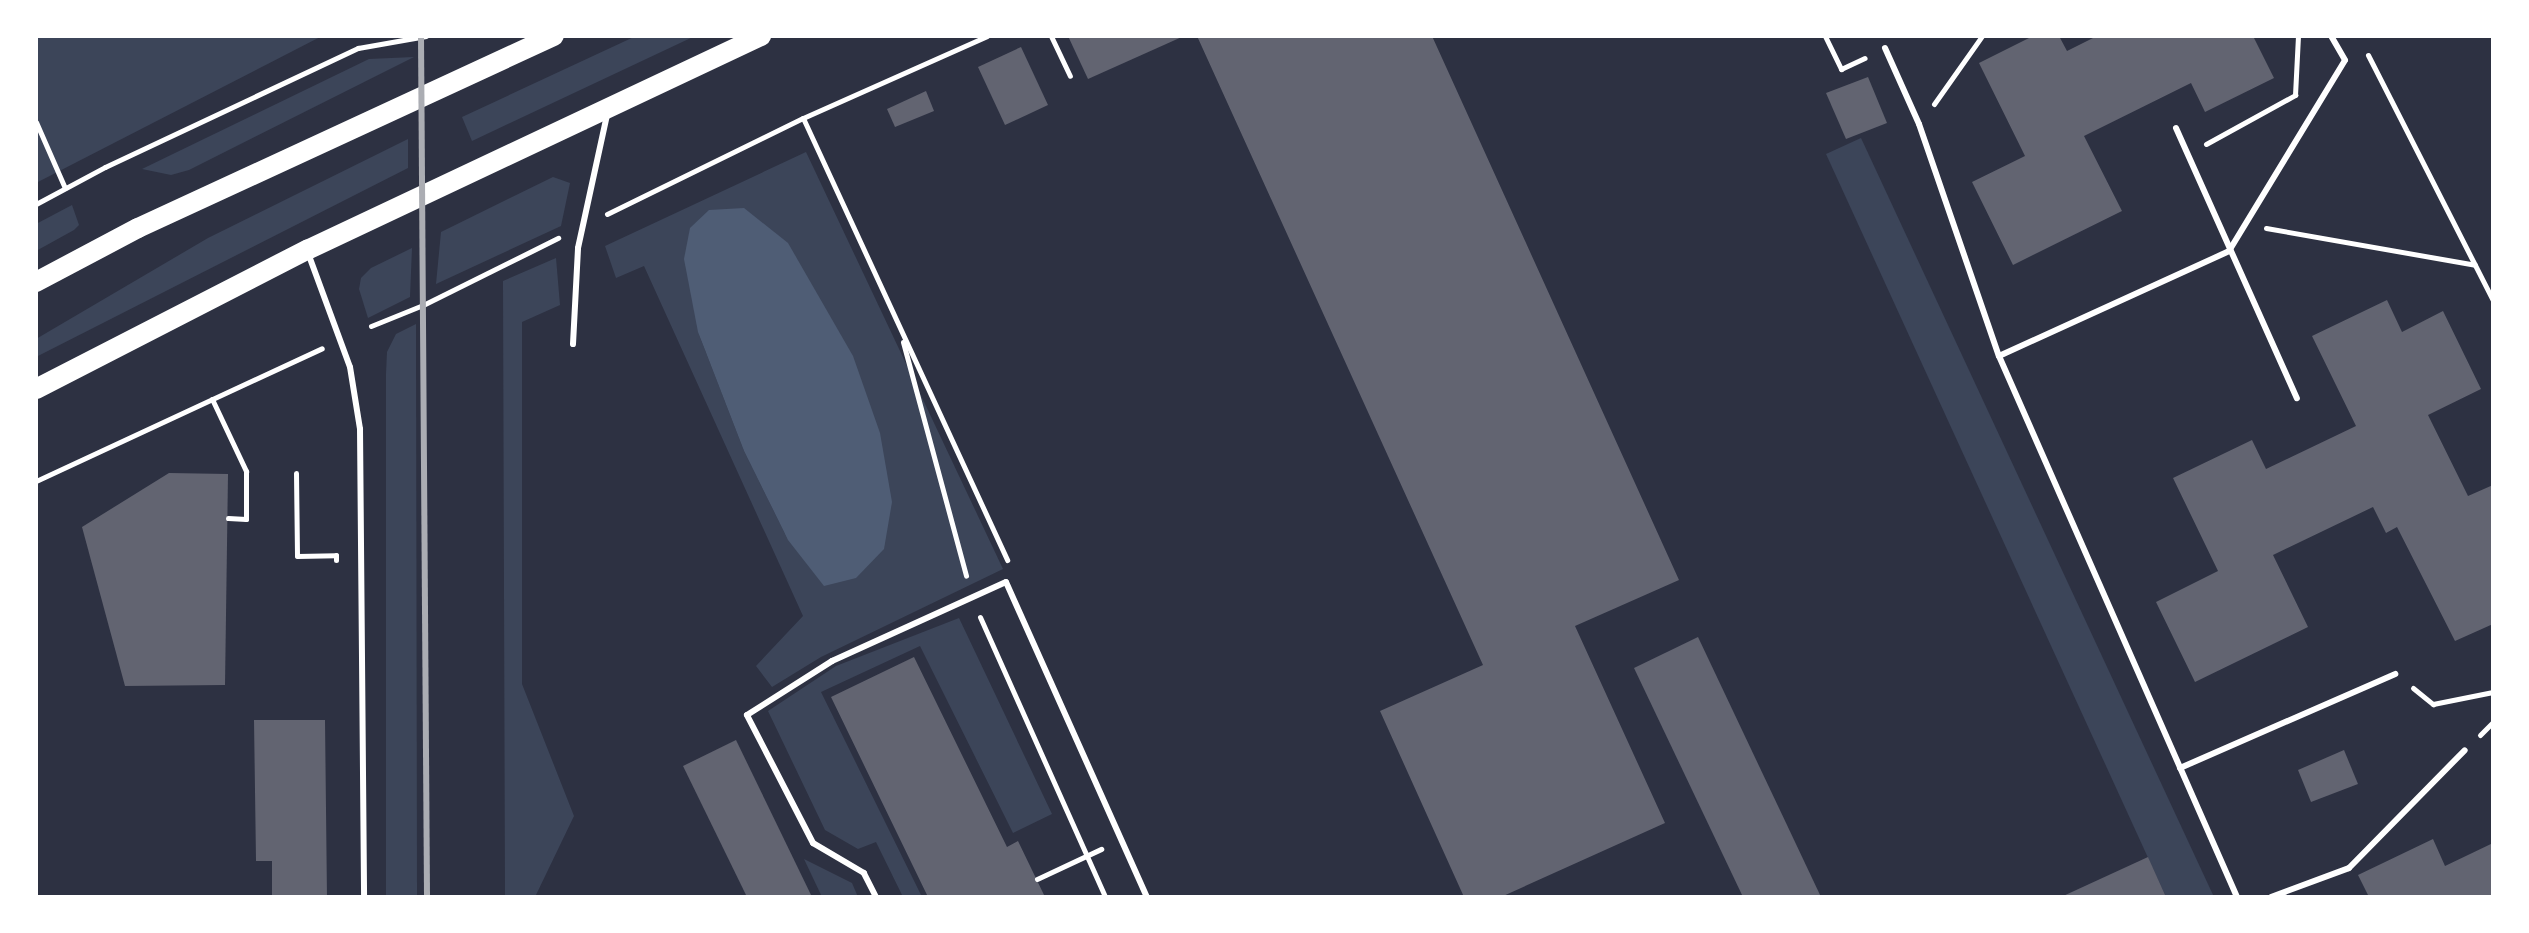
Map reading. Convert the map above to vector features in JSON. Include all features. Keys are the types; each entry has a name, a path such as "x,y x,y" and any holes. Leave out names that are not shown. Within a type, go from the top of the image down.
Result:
{"main road":[{"path":"36,282 138,228 554,36"},
{"path":"36,389 307,250 761,36"}],"lane":[{"path":"1999,356 2229,251 2345,60 2331,36"},
{"path":"1885,48 1919,124 1999,356 2237,897"},
{"path":"573,344 578,248 609,107"},
{"path":"2176,128 2297,398"},
{"path":"307,250 350,367 360,429 364,897"},
{"path":"876,897 864,873 813,843 747,715 832,661 973,600 1006,582 1147,897"},
{"path":"2180,768 2395,674"},
{"path":"2271,897 2349,868 2465,750"}],"path":[{"path":"36,204 358,48 426,36"},
{"path":"371,326 423,305 803,118 987,36"},
{"path":"1051,36 1070,76"},
{"path":"1825,36 1841,69 1885,48"},
{"path":"1919,124 1982,36"},
{"path":"2187,154 2295,95 2298,36"},
{"path":"2365,49 2493,300"},
{"path":"803,118 1013,573"},
{"path":"36,122 65,188"},
{"path":"2245,225 2475,265"},
{"path":"900,329 935,471 973,600 1105,897"},
{"path":"36,481 326,346"},
{"path":"212,399 246,471 246,519 228,518"},
{"path":"296,473 297,556 336,555 336,569"},
{"path":"2395,674 2433,704 2493,692"},
{"path":"1037,879 1121,840"}],"shaded area":[{"path":"36,36 322,36 36,183"},
{"path":"636,36 695,36 472,141 462,117"},
{"path":"414,57 189,170 171,175 142,169 369,59"},
{"path":"1861,138 2214,897 2166,897 1826,154"},
{"path":"408,139 408,168 36,357 36,339 208,238"},
{"path":"806,152 1003,569 821,657 772,687 756,666 803,616 644,266 616,278 605,246","holes":["698,332 788,540 744,451"]},
{"path":"553,177 570,183 561,226 436,284 441,232"},
{"path":"72,205 79,225 36,251 36,224"},
{"path":"744,208 788,243 853,356 880,433 892,502 884,549 856,578 824,586 788,540 744,451 698,332 684,259 690,228 709,210"},
{"path":"412,248 410,297 368,318 359,289 361,278 371,268"},
{"path":"556,258 560,305 522,322 522,684 574,816 535,897 505,897 503,281"},
{"path":"416,324 417,897 386,897 387,352 396,334"},
{"path":"959,618 1052,814 1013,833 920,646 821,692 922,897 903,897 876,842 858,849 825,830 768,711 836,666"},
{"path":"804,859 852,883 858,897 822,897"}],"building":[{"path":"1068,36 1184,36 1088,79"},
{"path":"1197,36 1432,36 1679,580 1575,626 1665,823 1501,897 1464,897 1380,711 1483,665"},
{"path":"2033,36 2059,36 2067,51 2097,36 2253,36 2274,78 2205,112 2191,83 2084,136 2122,211 2013,265 1972,182 2025,156 1979,63"},
{"path":"1021,47 1048,105 1005,125 978,67"},
{"path":"1868,77 1887,123 1846,139 1826,93"},
{"path":"926,91 934,111 895,127 887,109"},
{"path":"2387,300 2402,332 2443,311 2481,389 2428,415 2468,496 2493,485 2493,624 2455,641 2397,527 2386,533 2373,507 2273,555 2308,627 2195,682 2156,602 2218,571 2173,478 2252,440 2266,469 2356,426 2312,336"},
{"path":"169,473 228,474 225,685 125,686 82,527"},
{"path":"1698,637 1821,897 1743,897 1634,668"},
{"path":"914,657 1007,847 1018,841 1045,897 928,897 831,697"},
{"path":"254,720 325,720 327,897 272,897 272,861 256,861"},
{"path":"736,740 812,897 747,897 683,766"},
{"path":"2344,750 2358,784 2311,802 2298,770"},
{"path":"2433,839 2445,866 2493,843 2493,897 2369,897 2358,875"},
{"path":"2148,857 2166,897 2061,897"}],"railway":[{"path":"421,36 427,897"}]}
